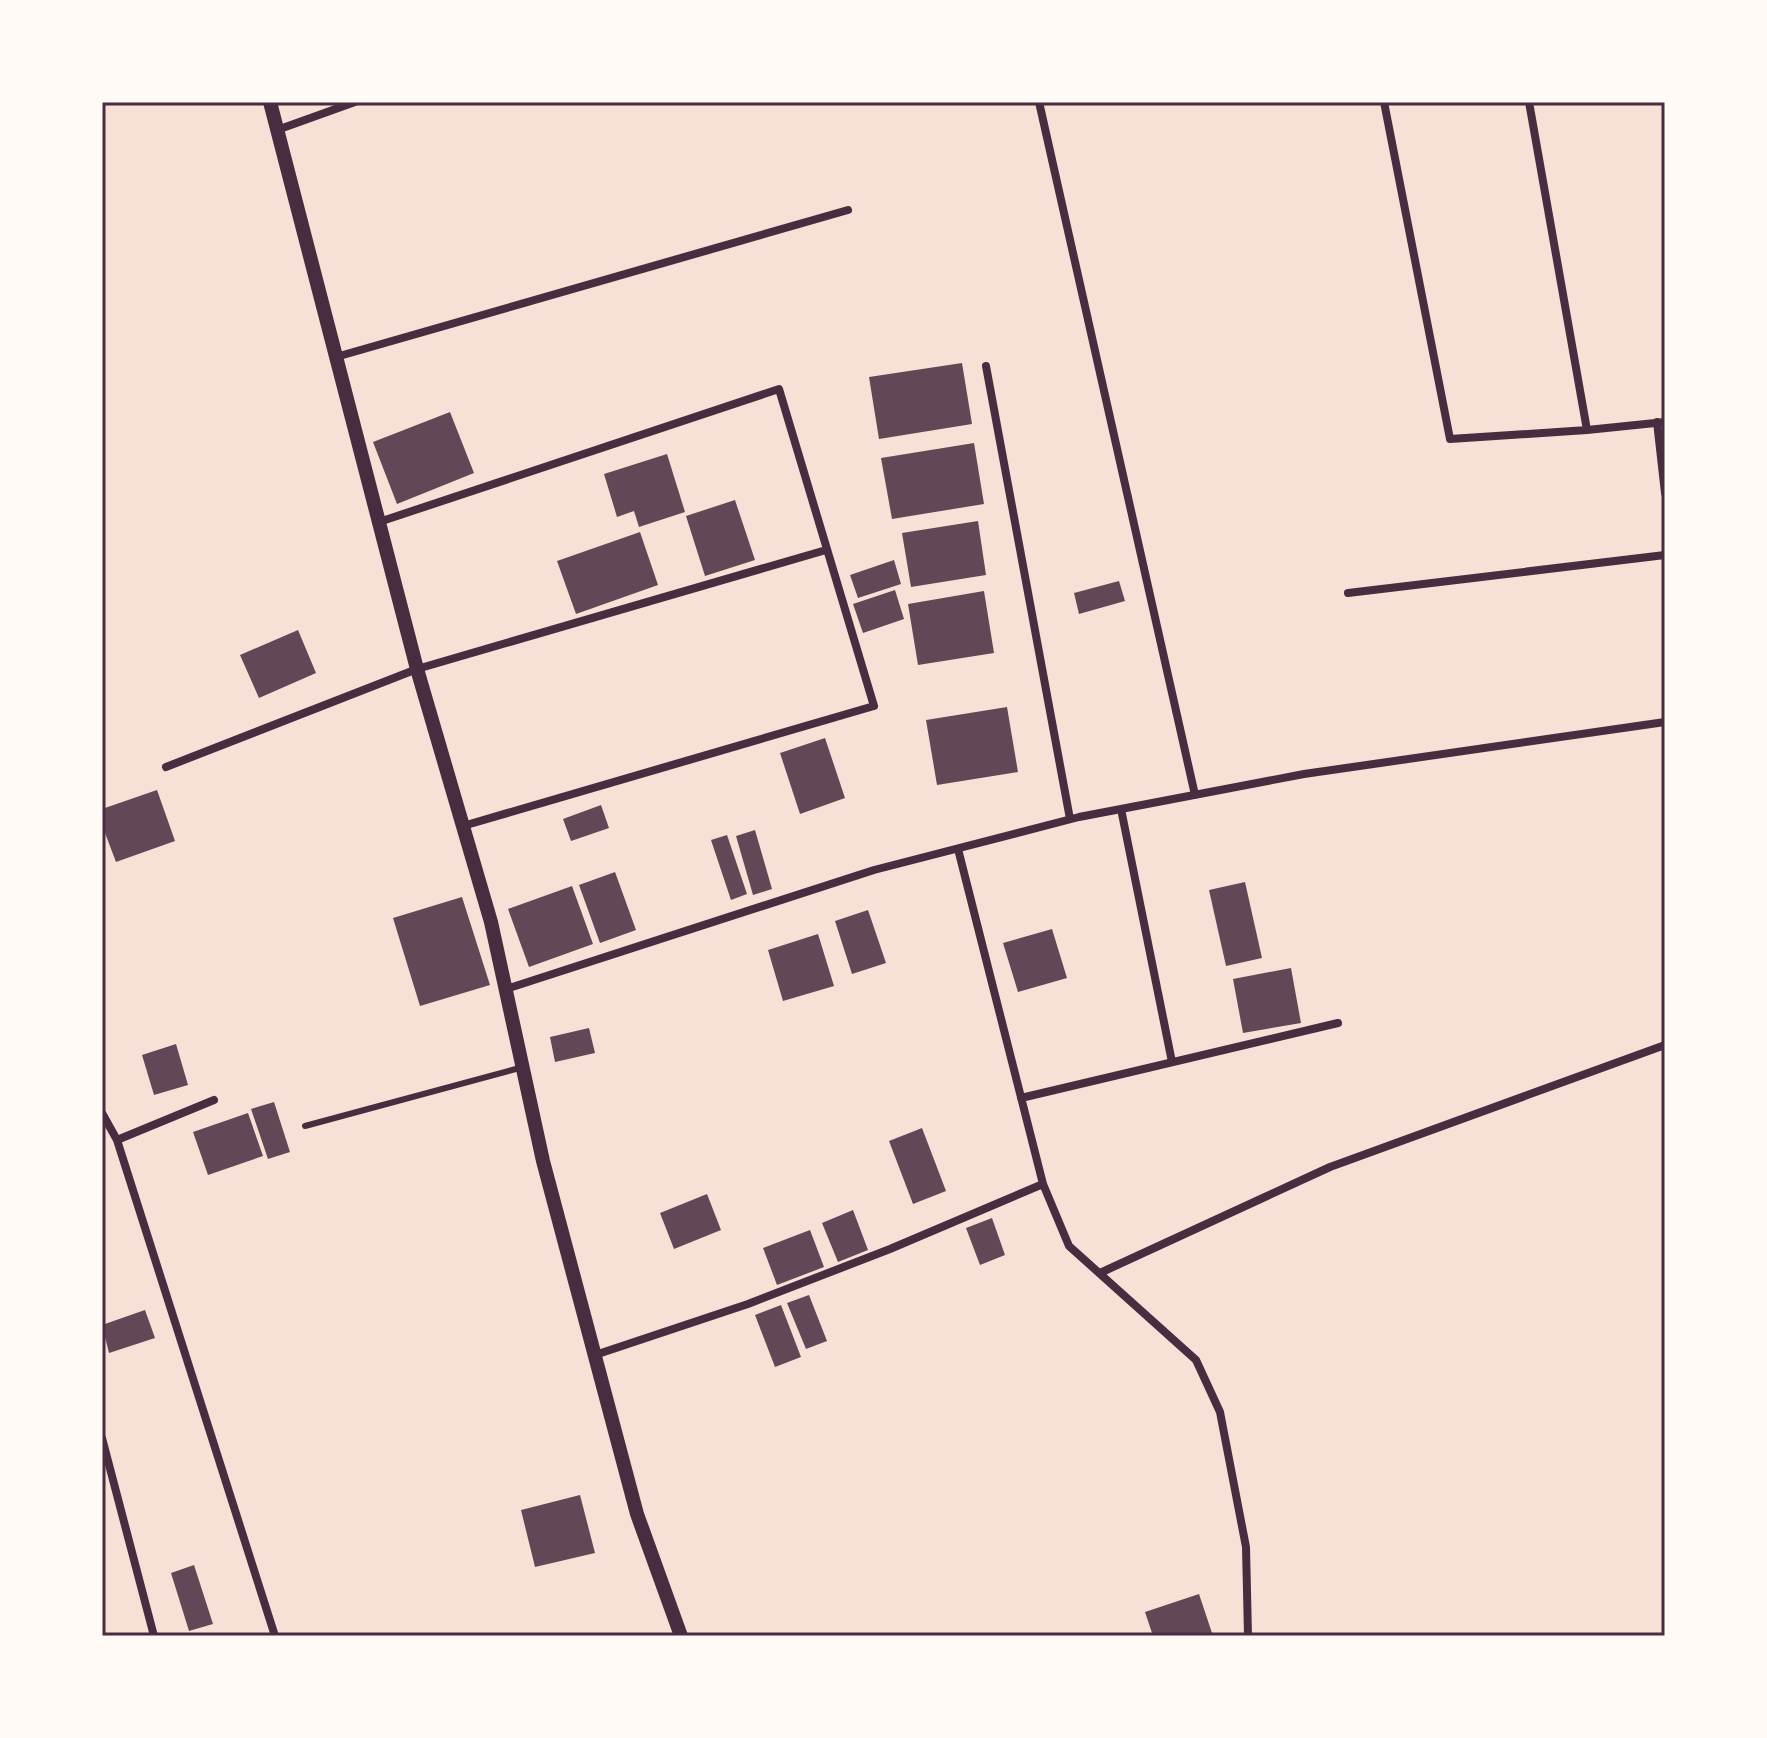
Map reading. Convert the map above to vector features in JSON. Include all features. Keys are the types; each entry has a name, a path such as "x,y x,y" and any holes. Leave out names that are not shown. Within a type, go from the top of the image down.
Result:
{"street":[{"path":"270,102 417,669 491,922 543,1161 637,1514 681,1636"},
{"path":"276,130 355,102"},
{"path":"1039,102 1195,795"},
{"path":"1384,102 1450,439 1661,422 1665,493"},
{"path":"1529,102 1587,430"},
{"path":"336,357 848,210"},
{"path":"986,366 1070,819"},
{"path":"379,522 779,389 874,706 463,826"},
{"path":"166,767 417,669 826,550"},
{"path":"1348,593 1665,555"},
{"path":"506,989 874,870 1070,819 1304,774 1665,722"},
{"path":"1121,809 1172,1062"},
{"path":"958,849 1043,1184 1069,1246 1196,1360 1220,1412 1246,1547 1248,1636"},
{"path":"1021,1098 1338,1023"},
{"path":"1100,1273 1330,1167 1665,1045"},
{"path":"117,1140 214,1100"},
{"path":"102,1113 117,1140 275,1636"},
{"path":"595,1355 762,1299 1043,1184"},
{"path":"102,1438 154,1636"}],"lane":[{"path":"305,1126 523,1067"}],"building":[{"path":"962,363 972,424 879,439 869,377"},
{"path":"450,412 474,473 397,504 373,442"},
{"path":"974,443 984,504 892,519 881,458"},
{"path":"667,454 685,512 639,527 634,511 617,517 604,474"},
{"path":"735,500 755,560 705,576 686,516"},
{"path":"978,521 986,575 911,587 902,533"},
{"path":"640,532 658,585 576,614 557,561"},
{"path":"894,560 901,584 858,598 850,575"},
{"path":"1119,581 1125,601 1079,614 1074,593"},
{"path":"895,590 904,619 863,633 853,604"},
{"path":"984,591 994,653 918,665 908,604"},
{"path":"298,630 316,673 259,698 240,655"},
{"path":"1007,707 1018,772 937,785 926,720"},
{"path":"825,738 845,798 800,814 780,753"},
{"path":"157,790 175,841 116,862 102,825 102,809"},
{"path":"601,805 609,828 571,841 563,819"},
{"path":"755,830 772,889 753,895 736,836"},
{"path":"727,835 747,894 731,900 711,840"},
{"path":"615,872 636,930 600,943 579,885"},
{"path":"1245,882 1262,958 1226,966 1209,890"},
{"path":"572,886 593,944 529,967 508,909"},
{"path":"462,897 490,985 420,1006 393,918"},
{"path":"868,910 886,963 852,974 835,921"},
{"path":"1052,929 1067,978 1018,992 1003,943"},
{"path":"818,934 834,986 783,1001 768,950"},
{"path":"1291,968 1301,1023 1243,1033 1233,979"},
{"path":"589,1028 595,1053 555,1062 550,1037"},
{"path":"176,1044 188,1085 154,1095 142,1055"},
{"path":"274,1102 290,1152 268,1159 251,1109"},
{"path":"248,1113 263,1156 208,1175 193,1132"},
{"path":"922,1128 946,1191 913,1204 889,1141"},
{"path":"707,1194 721,1230 674,1249 660,1213"},
{"path":"853,1210 868,1250 838,1262 822,1223"},
{"path":"992,1218 1005,1255 980,1265 966,1228"},
{"path":"810,1230 824,1267 777,1285 763,1248"},
{"path":"809,1295 827,1341 806,1349 787,1303"},
{"path":"781,1305 801,1357 775,1367 755,1315"},
{"path":"145,1310 155,1338 109,1353 102,1325"},
{"path":"580,1495 595,1553 535,1567 521,1510"},
{"path":"194,1565 213,1624 189,1631 171,1573"},
{"path":"1199,1594 1213,1636 1153,1636 1145,1612"}]}
